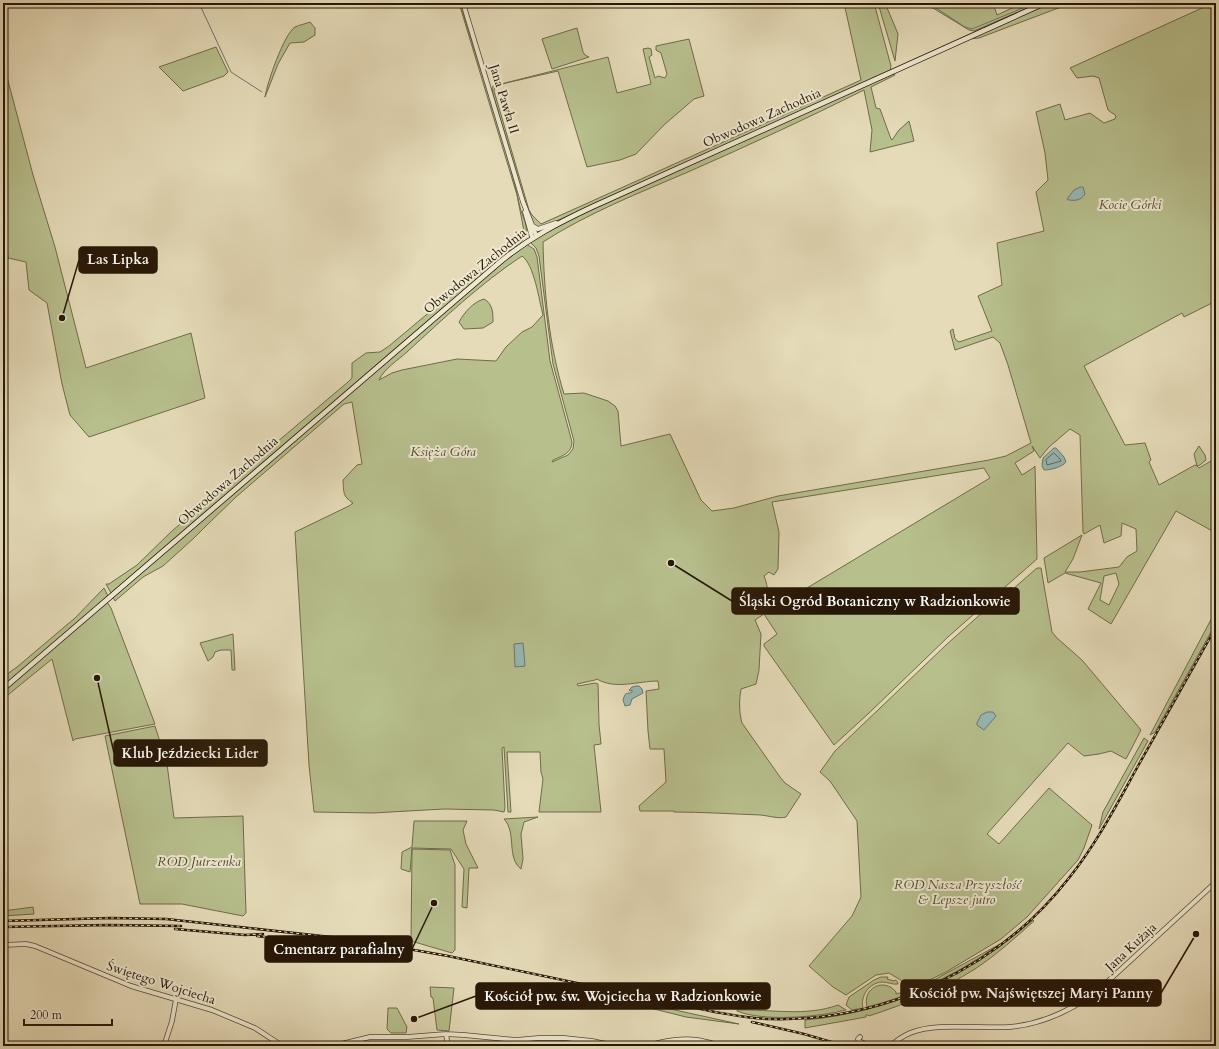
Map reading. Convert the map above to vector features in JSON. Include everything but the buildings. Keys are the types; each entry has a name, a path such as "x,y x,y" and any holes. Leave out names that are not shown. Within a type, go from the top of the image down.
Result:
{"main road":[{"name":"Obwodowa Zachodnia","path":"3,689 494,267 534,236 562,221 1045,3"}],"street":[{"name":"Jana Pawła II","path":"463,3 534,236"},
{"name":"Jana Pawła II","path":"523,202 524,210 534,236"},
{"path":"532,226 536,229 540,229 562,221"},
{"name":"Jana Kużaja","path":"890,1046 905,1035 920,1030 939,1028 1018,1026 1040,1020 1074,1006 1102,987 1216,882"},
{"name":"Świętego Wojciecha","path":"3,945 26,944 35,946 131,986 212,1010 255,1028 278,1043 286,1046"},
{"path":"164,1046 172,1021 176,999"},
{"path":"446,1034 448,1046"},
{"path":"333,1046 370,1037 407,1037 446,1034 516,1040 564,1038 592,1041 616,1046"},
{"path":"860,1037 858,1039 859,1041 870,1046"},
{"path":"647,1046 661,1042 697,1040 722,1046"}],"green space":[{"path":"459,3 507,156 514,181 520,207 526,224 526,234 524,231 517,195"},
{"path":"844,3 874,3 891,66 890,71 550,224 539,228 534,225 524,198 493,94 493,86 608,57 617,93 651,84 643,49 651,49 652,55 649,57 655,78 658,76 665,78 667,74 661,53 656,50 656,46 689,39 704,96 694,99 664,125 636,154 620,160 587,167 558,71 495,87 494,91 529,210 541,224 861,80"},
{"path":"878,3 883,3 888,10 898,34 895,61"},
{"path":"898,3 993,3 997,15 1023,3 1039,3 974,31 969,30 933,8"},
{"path":"1051,3 1069,4 979,38 969,39"},
{"path":"1213,3 1216,3 1216,301 1184,317 1182,313 1084,366 1125,445 1145,443 1151,460 1149,462 1159,485 1195,465 1199,468 1216,458 1216,533 1176,511 1111,624 1088,609 1101,583 1065,573 1048,583 1044,558 1082,535 1073,559 1065,572 1080,572 1119,567 1127,557 1137,551 1136,529 1122,523 1121,536 1104,543 1100,525 1084,534 1080,435 1070,429 1049,447 1040,458 1032,446 1034,451 1015,463 1022,475 1035,466 1037,559 949,636 834,745 764,646 764,644 777,634 764,614 755,620 761,634 759,670 756,684 741,689 740,715 742,723 780,777 785,783 801,794 786,817 783,818 761,815 640,811 639,806 666,782 664,749 650,749 648,731 646,691 659,689 658,681 611,684 597,679 577,684 578,686 595,683 598,684 601,744 594,745 601,812 539,812 543,779 541,772 540,752 507,752 511,812 508,812 504,747 502,748 504,812 494,810 444,809 373,813 314,812 309,765 295,532 353,503 345,496 343,480 357,465 362,464 352,402 344,404 236,497 163,566 143,577 115,601 113,597 526,244 534,249 537,257 550,361 572,442 572,446 568,451 552,462 568,455 573,449 574,441 553,364 539,256 536,248 530,242 571,219 893,74 895,75 871,87 876,108 880,109 892,140 899,130 909,121 914,141 870,152 872,130 864,90 754,142 596,213 543,242 548,318 564,394 584,393 608,401 615,406 618,411 621,446 670,434 701,500 712,511 734,508 778,496 989,460 1006,456 1031,443 1000,343 993,337 955,350 950,331 953,329 955,339 959,342 992,331 978,296 1002,285 997,243 1044,231 1036,192 1048,180 1045,153 1036,112 1060,104 1065,120 1090,113 1104,123 1115,119 1116,116 1108,110 1099,78 1093,76 1077,78 1070,68","holes":["522,256 530,266 533,274 543,315 532,327 522,332 506,347 496,361 457,359 402,370 392,373 379,380 388,368 463,302","984,468 990,478 772,609 764,576 769,572 774,575 778,569 779,532 772,502","1116,573 1119,584 1109,605 1100,600 1104,576"]},
{"path":"310,22 315,28 315,35 304,42 290,43 278,64 265,97 272,71 286,39 295,27"},
{"path":"577,28 583,52 589,57 552,69 542,39"},
{"path":"216,47 228,72 224,76 183,91 159,67"},
{"path":"3,62 33,175 55,247 86,368 191,333 205,398 89,437 70,415 62,384 47,303 29,290 26,262 8,258 7,247 3,248"},
{"path":"518,238 523,240 111,593 106,584 109,584 137,565 173,530 348,382 352,378 352,363 366,353 380,352 389,346"},
{"path":"484,299 491,306 493,312 493,322 483,328 464,329 459,322 461,319 473,305"},
{"path":"1199,446 1205,455 1206,460 1197,466 1194,454"},
{"name":"ROD Nasza Przyszłość & Lepsze jutro","path":"1037,568 1041,568 1052,632 1082,660 1141,730 1126,759 1111,751 1084,756 1068,743 987,834 999,844 1049,788 1092,825 1078,860 1027,917 1001,939 946,972 917,986 907,984 889,973 876,975 846,995 833,987 809,966 852,916 861,897 857,821 830,781 820,772 835,751 946,645 1011,587 1013,589"},
{"path":"104,588 108,596 3,686 3,677 75,618"},
{"path":"107,602 111,608 155,724 75,739 73,741 52,659 3,699 3,692"},
{"path":"1216,610 1216,623 1155,732 1150,735"},
{"path":"233,634 235,670 232,670 231,650 221,650 215,652 213,657 208,661 200,643"},
{"name":"ROD Jutrzenka","path":"155,726 167,764 174,818 243,816 246,913 243,916 182,904 140,904 105,736"},
{"path":"1144,738 1148,741 1099,829 1103,812"},
{"path":"538,817 524,822 521,834 523,859 521,869 516,864 512,852 510,831 504,819"},
{"path":"414,821 467,821 463,830 466,844 478,868 469,868 467,908 462,907 464,869 451,849 412,848 410,872 401,869 402,852 412,847"},
{"path":"412,849 450,850 455,865 455,950 452,953 411,941"},
{"path":"33,907 34,914 3,916 3,911"},
{"path":"1033,920 1034,921 1013,940 983,964 962,977 936,990 869,1016 866,1015 866,1017 805,1028 805,1020 837,1016 898,1000 955,975 982,959"},
{"path":"1000,944 953,974 902,996 867,1007 866,1000 868,995 875,987 886,985 896,992 896,994 912,990 913,987 923,986"},
{"path":"881,977 888,977 887,979 895,980 898,984 882,982 873,985 864,995 862,1003 863,1008 852,1010 846,1005 849,997"},
{"path":"430,987 454,988 449,1031 437,1030"},
{"path":"643,1003 739,1024 686,1017 642,1006"},
{"path":"838,1005 846,1010 821,1015 791,1017 761,1016 737,1011 750,1010 801,1012 826,1009"},
{"path":"388,1008 397,1008 407,1027 406,1033 391,1033 387,1029"}],"water":[{"path":"1083,187 1085,194 1082,198 1076,200 1067,199 1074,190"},
{"path":"1054,448 1056,448 1064,457 1066,462 1056,468 1044,470 1042,466 1043,458"},
{"path":"523,643 525,666 515,667 514,644"},
{"path":"639,686 642,689 643,693 632,699 630,705 625,706 623,700 625,695 632,692 632,690 629,690"},
{"path":"987,712 993,712 996,716 984,730 977,725 977,723 981,715"}],"waterway":[{"path":"199,3 231,72 262,92"},
{"path":"909,3 933,6 965,27 972,29 1035,3"}],"railway":[{"path":"3,921 111,918 166,919 358,940 448,956 750,1018 770,1019 813,1017 855,1011 897,999 936,983 974,963 1009,938 1041,910 1069,878 1098,837 1216,627"},
{"path":"3,927 108,925 181,926"},
{"path":"175,929 245,935 263,934"},
{"path":"257,936 328,945"},
{"path":"752,1022 804,1034 845,1046"}],"place":[{"name":"Las Lipka","path":"62,318"},
{"name":"Śląski Ogród Botaniczny w Radzionkowie","path":"671,563"},
{"name":"Klub Jeździecki Lider","path":"97,678"},
{"name":"Cmentarz parafialny","path":"434,903"},
{"name":"Kościół pw. Najświętszej Maryi Panny","path":"1196,934"},
{"name":"Kościół pw. św. Wojciecha w Radzionkowie","path":"414,1019"}],"park label":[{"name":"Kocie Górki","path":"1130,205"},
{"name":"Księża Góra","path":"443,452"}]}
